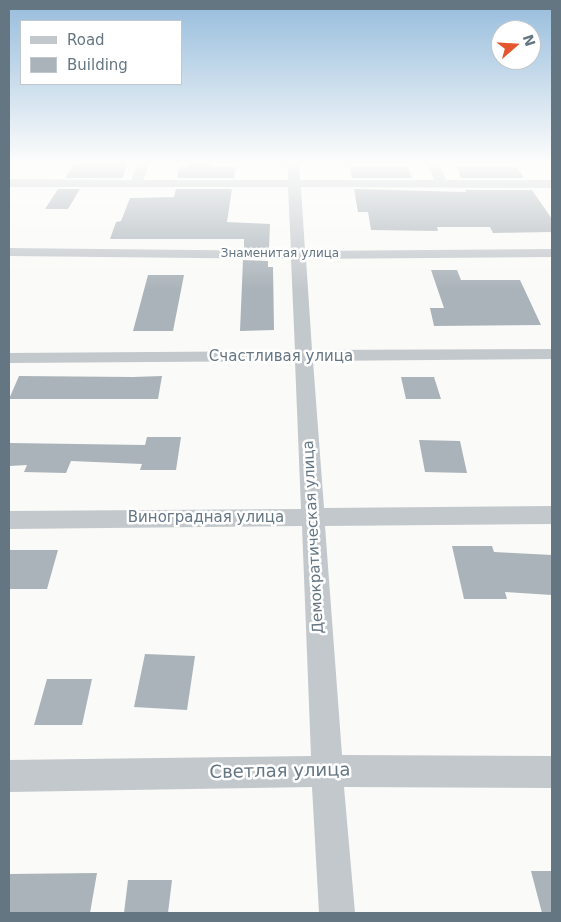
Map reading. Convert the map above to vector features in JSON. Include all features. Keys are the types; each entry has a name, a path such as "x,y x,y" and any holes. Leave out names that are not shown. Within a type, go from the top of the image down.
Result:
{"street":[{"name":"Демократическая улица","path":"296,204 327,771 337,913"},
{"name":"Знаменитая улица","path":"9,252 299,255 552,253"},
{"name":"Счастливая улица","path":"9,358 552,354"},
{"name":"Виноградная улица","path":"9,520 552,515"},
{"name":"Светлая улица","path":"9,776 327,771 552,772"}],"building":[{"path":"48,204 71,204 68,209 45,209"},
{"path":"128,204 230,204 227,222 270,224 269,249 244,249 244,239 110,239 116,222 121,221"},
{"path":"357,204 542,204 552,219 552,232 493,233 490,227 437,227 438,231 371,230 368,212 358,212"},
{"path":"243,260 268,261 268,267 273,267 274,330 240,331"},
{"path":"431,270 457,270 461,280 520,280 541,325 434,326 430,308 444,308"},
{"path":"148,275 184,275 173,331 133,331"},
{"path":"19,376 162,376 158,399 9,399"},
{"path":"401,377 434,377 441,399 406,399"},
{"path":"147,437 181,437 176,470 140,470 142,464 71,461 66,473 24,472 27,465 9,466 9,443 145,445"},
{"path":"419,440 460,441 467,473 425,472"},
{"path":"452,546 492,546 494,552 552,555 552,595 505,592 507,599 464,599"},
{"path":"9,550 58,550 47,589 9,589"},
{"path":"145,654 195,656 187,710 134,707"},
{"path":"47,679 92,679 82,725 34,725"},
{"path":"531,871 552,871 552,913 542,913"},
{"path":"97,873 90,913 9,913 9,874"},
{"path":"128,880 172,880 168,913 124,913"}]}
